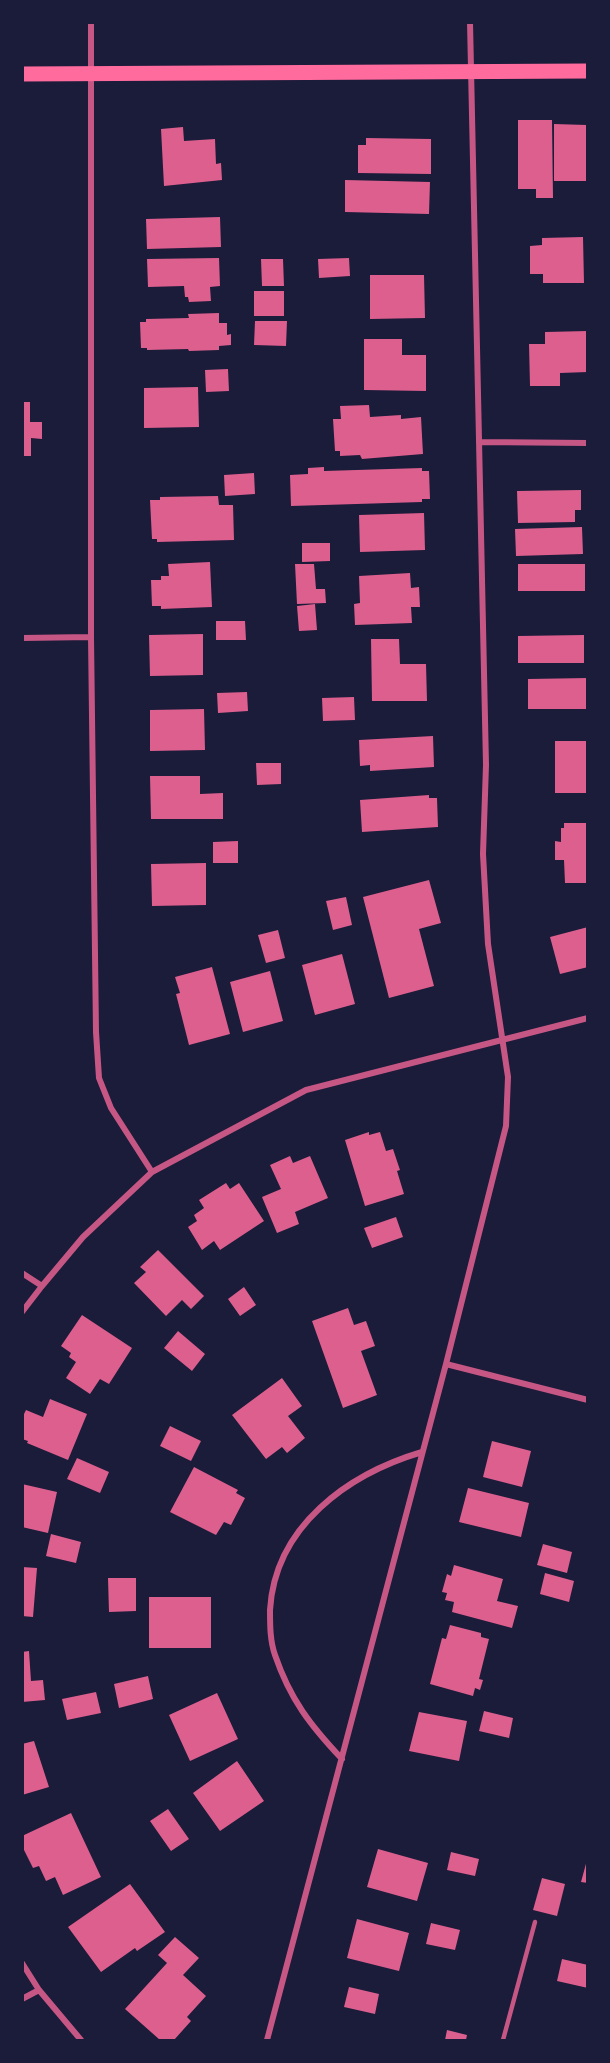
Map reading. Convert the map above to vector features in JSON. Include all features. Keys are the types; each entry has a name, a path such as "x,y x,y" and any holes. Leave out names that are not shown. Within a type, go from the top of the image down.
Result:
{"main road":[{"path":"22,74 588,71"}],"street":[{"path":"91,22 91,637 96,1032 99,1078 111,1108 152,1172"},
{"path":"267,2040 446,1364 506,1126 508,1077 488,944 483,855 486,765 470,22"},
{"path":"479,442 588,443"},
{"path":"22,638 91,637"},
{"path":"22,1312 83,1238 152,1172 306,1090 588,1018"},
{"path":"22,1273 42,1286"},
{"path":"446,1364 588,1400"},
{"path":"342,1759 313,1728 290,1692 274,1653 270,1625 271,1592 281,1561 297,1532 327,1501 363,1476 402,1458 422,1452"},
{"path":"22,1964 39,1990 81,2040"},
{"path":"22,1999 39,1990"}],"lane":[{"path":"503,2040 535,1922"}],"building":[{"path":"518,120 552,120 553,198 536,198 536,189 518,189"},
{"path":"554,124 587,125 587,181 554,181"},
{"path":"183,127 184,141 215,139 216,164 221,163 222,180 164,186 161,129"},
{"path":"366,138 431,139 431,174 358,173 358,145 366,145"},
{"path":"345,180 430,182 429,214 345,212"},
{"path":"220,217 221,247 147,249 146,219"},
{"path":"583,237 584,283 543,283 543,274 530,274 530,246 542,245 542,238"},
{"path":"219,258 220,286 210,287 211,301 189,302 188,297 185,297 184,286 148,287 147,259"},
{"path":"349,258 350,276 319,278 318,259"},
{"path":"261,259 283,259 284,286 262,286"},
{"path":"370,275 424,275 425,318 370,319"},
{"path":"254,291 284,291 284,316 254,316"},
{"path":"219,313 219,323 227,323 227,335 231,334 231,345 219,346 219,350 189,351 188,349 147,350 147,348 141,348 140,322 146,322 146,319 189,318 188,314"},
{"path":"255,321 287,321 286,346 254,345"},
{"path":"588,331 588,372 560,373 560,386 530,386 529,344 545,344 545,332"},
{"path":"364,339 402,339 402,355 426,355 426,391 364,390"},
{"path":"228,369 229,391 206,392 205,370"},
{"path":"198,387 199,427 144,428 144,388"},
{"path":"22,402 30,402 30,422 42,422 42,439 31,438 31,456 22,456"},
{"path":"369,405 370,417 401,415 401,419 421,417 423,454 362,459 360,455 340,456 340,451 335,451 333,419 341,419 340,406"},
{"path":"324,467 324,471 422,468 422,471 429,471 430,499 422,499 422,502 291,506 290,475 308,474 308,468"},
{"path":"254,473 255,494 225,496 224,475"},
{"path":"581,490 581,510 575,510 575,522 518,523 517,491"},
{"path":"218,496 219,505 233,505 234,540 157,542 157,539 152,539 150,500 160,500 160,497"},
{"path":"424,513 425,550 360,552 359,515"},
{"path":"582,527 583,554 516,556 515,529"},
{"path":"302,543 330,543 330,561 302,562"},
{"path":"210,562 212,607 161,609 161,606 152,606 151,580 161,580 161,576 169,576 168,564"},
{"path":"295,564 314,564 316,589 325,589 326,603 297,604"},
{"path":"518,564 585,564 585,591 518,591"},
{"path":"410,573 411,588 419,587 420,607 411,607 412,623 355,625 354,604 360,603 359,576"},
{"path":"315,604 317,630 299,631 297,606"},
{"path":"216,621 245,621 246,640 216,640"},
{"path":"203,634 203,675 150,676 149,635"},
{"path":"584,635 584,663 518,663 518,636"},
{"path":"371,639 399,639 400,664 426,664 427,701 372,701"},
{"path":"588,678 588,709 528,709 528,679"},
{"path":"247,692 248,711 218,713 217,693"},
{"path":"354,697 355,720 323,721 322,698"},
{"path":"204,709 205,750 150,751 150,710"},
{"path":"433,736 434,767 370,771 370,765 360,766 359,740"},
{"path":"555,741 588,741 588,793 555,793"},
{"path":"256,763 281,763 281,784 257,785"},
{"path":"150,776 200,776 200,794 223,793 223,819 151,819"},
{"path":"429,795 429,798 437,798 438,827 362,832 360,800"},
{"path":"564,823 588,823 588,883 565,883 564,860 555,860 555,841 561,842 561,828 564,828"},
{"path":"238,841 238,863 213,863 213,842"},
{"path":"206,863 206,905 152,906 151,864"},
{"path":"429,880 441,923 419,929 434,986 389,998 363,897"},
{"path":"346,897 352,925 333,930 326,901"},
{"path":"588,927 588,967 560,974 550,937"},
{"path":"278,930 285,958 266,963 258,935"},
{"path":"342,954 355,1004 315,1015 302,965"},
{"path":"212,967 230,1034 189,1045 176,994 180,993 175,977"},
{"path":"270,971 283,1021 243,1032 230,982"},
{"path":"369,1132 369,1135 380,1132 386,1151 393,1149 400,1170 397,1171 404,1194 365,1206 345,1140"},
{"path":"290,1156 293,1163 310,1156 328,1198 295,1212 299,1224 277,1233 262,1197 281,1189 270,1165"},
{"path":"226,1183 230,1189 239,1183 264,1221 220,1250 214,1241 202,1250 188,1227 197,1221 194,1215 204,1208 199,1200"},
{"path":"396,1217 403,1237 372,1248 364,1228"},
{"path":"158,1250 204,1296 191,1309 182,1300 166,1316 134,1283 146,1272 140,1267"},
{"path":"244,1287 256,1305 240,1316 228,1299"},
{"path":"348,1308 354,1325 366,1321 375,1346 361,1351 377,1395 343,1408 312,1321"},
{"path":"82,1315 132,1348 109,1384 100,1379 90,1394 66,1378 76,1362 69,1357 71,1353 61,1346"},
{"path":"178,1331 205,1354 192,1371 164,1348"},
{"path":"282,1378 302,1406 288,1416 305,1438 287,1453 282,1447 266,1459 232,1415"},
{"path":"50,1399 87,1414 68,1460 22,1439 22,1418 26,1410 43,1417"},
{"path":"170,1426 201,1441 191,1461 160,1446"},
{"path":"492,1441 531,1451 522,1487 483,1477"},
{"path":"77,1458 109,1472 100,1493 67,1479"},
{"path":"194,1467 238,1490 236,1493 245,1498 231,1525 224,1522 216,1535 170,1512"},
{"path":"22,1484 57,1492 48,1533 22,1527"},
{"path":"468,1488 529,1503 521,1537 459,1522"},
{"path":"51,1534 81,1542 76,1563 46,1556"},
{"path":"543,1544 572,1552 567,1573 537,1565"},
{"path":"454,1565 503,1579 497,1601 518,1606 512,1628 452,1612 454,1602 445,1600 447,1593 442,1592 447,1574 451,1576"},
{"path":"22,1567 37,1568 33,1617 22,1616"},
{"path":"545,1573 574,1581 569,1602 540,1594"},
{"path":"108,1578 136,1578 136,1611 109,1612"},
{"path":"149,1597 211,1597 211,1648 149,1648"},
{"path":"450,1625 481,1633 481,1637 489,1639 479,1679 483,1680 480,1690 475,1688 473,1696 430,1684 442,1638 446,1639"},
{"path":"29,1651 31,1681 43,1680 45,1700 22,1702 22,1652"},
{"path":"148,1676 153,1699 119,1708 114,1684"},
{"path":"96,1692 101,1713 67,1720 62,1699"},
{"path":"217,1693 238,1739 190,1761 169,1715"},
{"path":"484,1711 513,1718 509,1738 479,1731"},
{"path":"419,1712 467,1721 459,1761 409,1751"},
{"path":"34,1741 49,1787 22,1795 22,1744"},
{"path":"237,1761 264,1801 220,1831 193,1793"},
{"path":"168,1809 189,1839 171,1851 150,1821"},
{"path":"71,1813 101,1877 63,1895 55,1877 46,1881 39,1866 33,1868 22,1846 22,1836"},
{"path":"378,1849 428,1863 417,1901 367,1887"},
{"path":"451,1852 479,1859 475,1876 447,1870"},
{"path":"588,1860 588,1883 581,1882"},
{"path":"542,1878 565,1884 557,1916 533,1910"},
{"path":"130,1884 165,1932 137,1951 135,1948 101,1972 68,1927"},
{"path":"357,1919 409,1933 399,1971 347,1958"},
{"path":"431,1923 460,1930 455,1950 426,1944"},
{"path":"175,1937 199,1958 183,1975 206,1996 187,2017 191,2021 174,2040 160,2040 125,2009 167,1963 158,1955"},
{"path":"562,1959 588,1965 588,1988 557,1981"},
{"path":"349,1987 379,1994 375,2014 344,2007"},
{"path":"447,2030 467,2035 466,2040 445,2040"}]}
